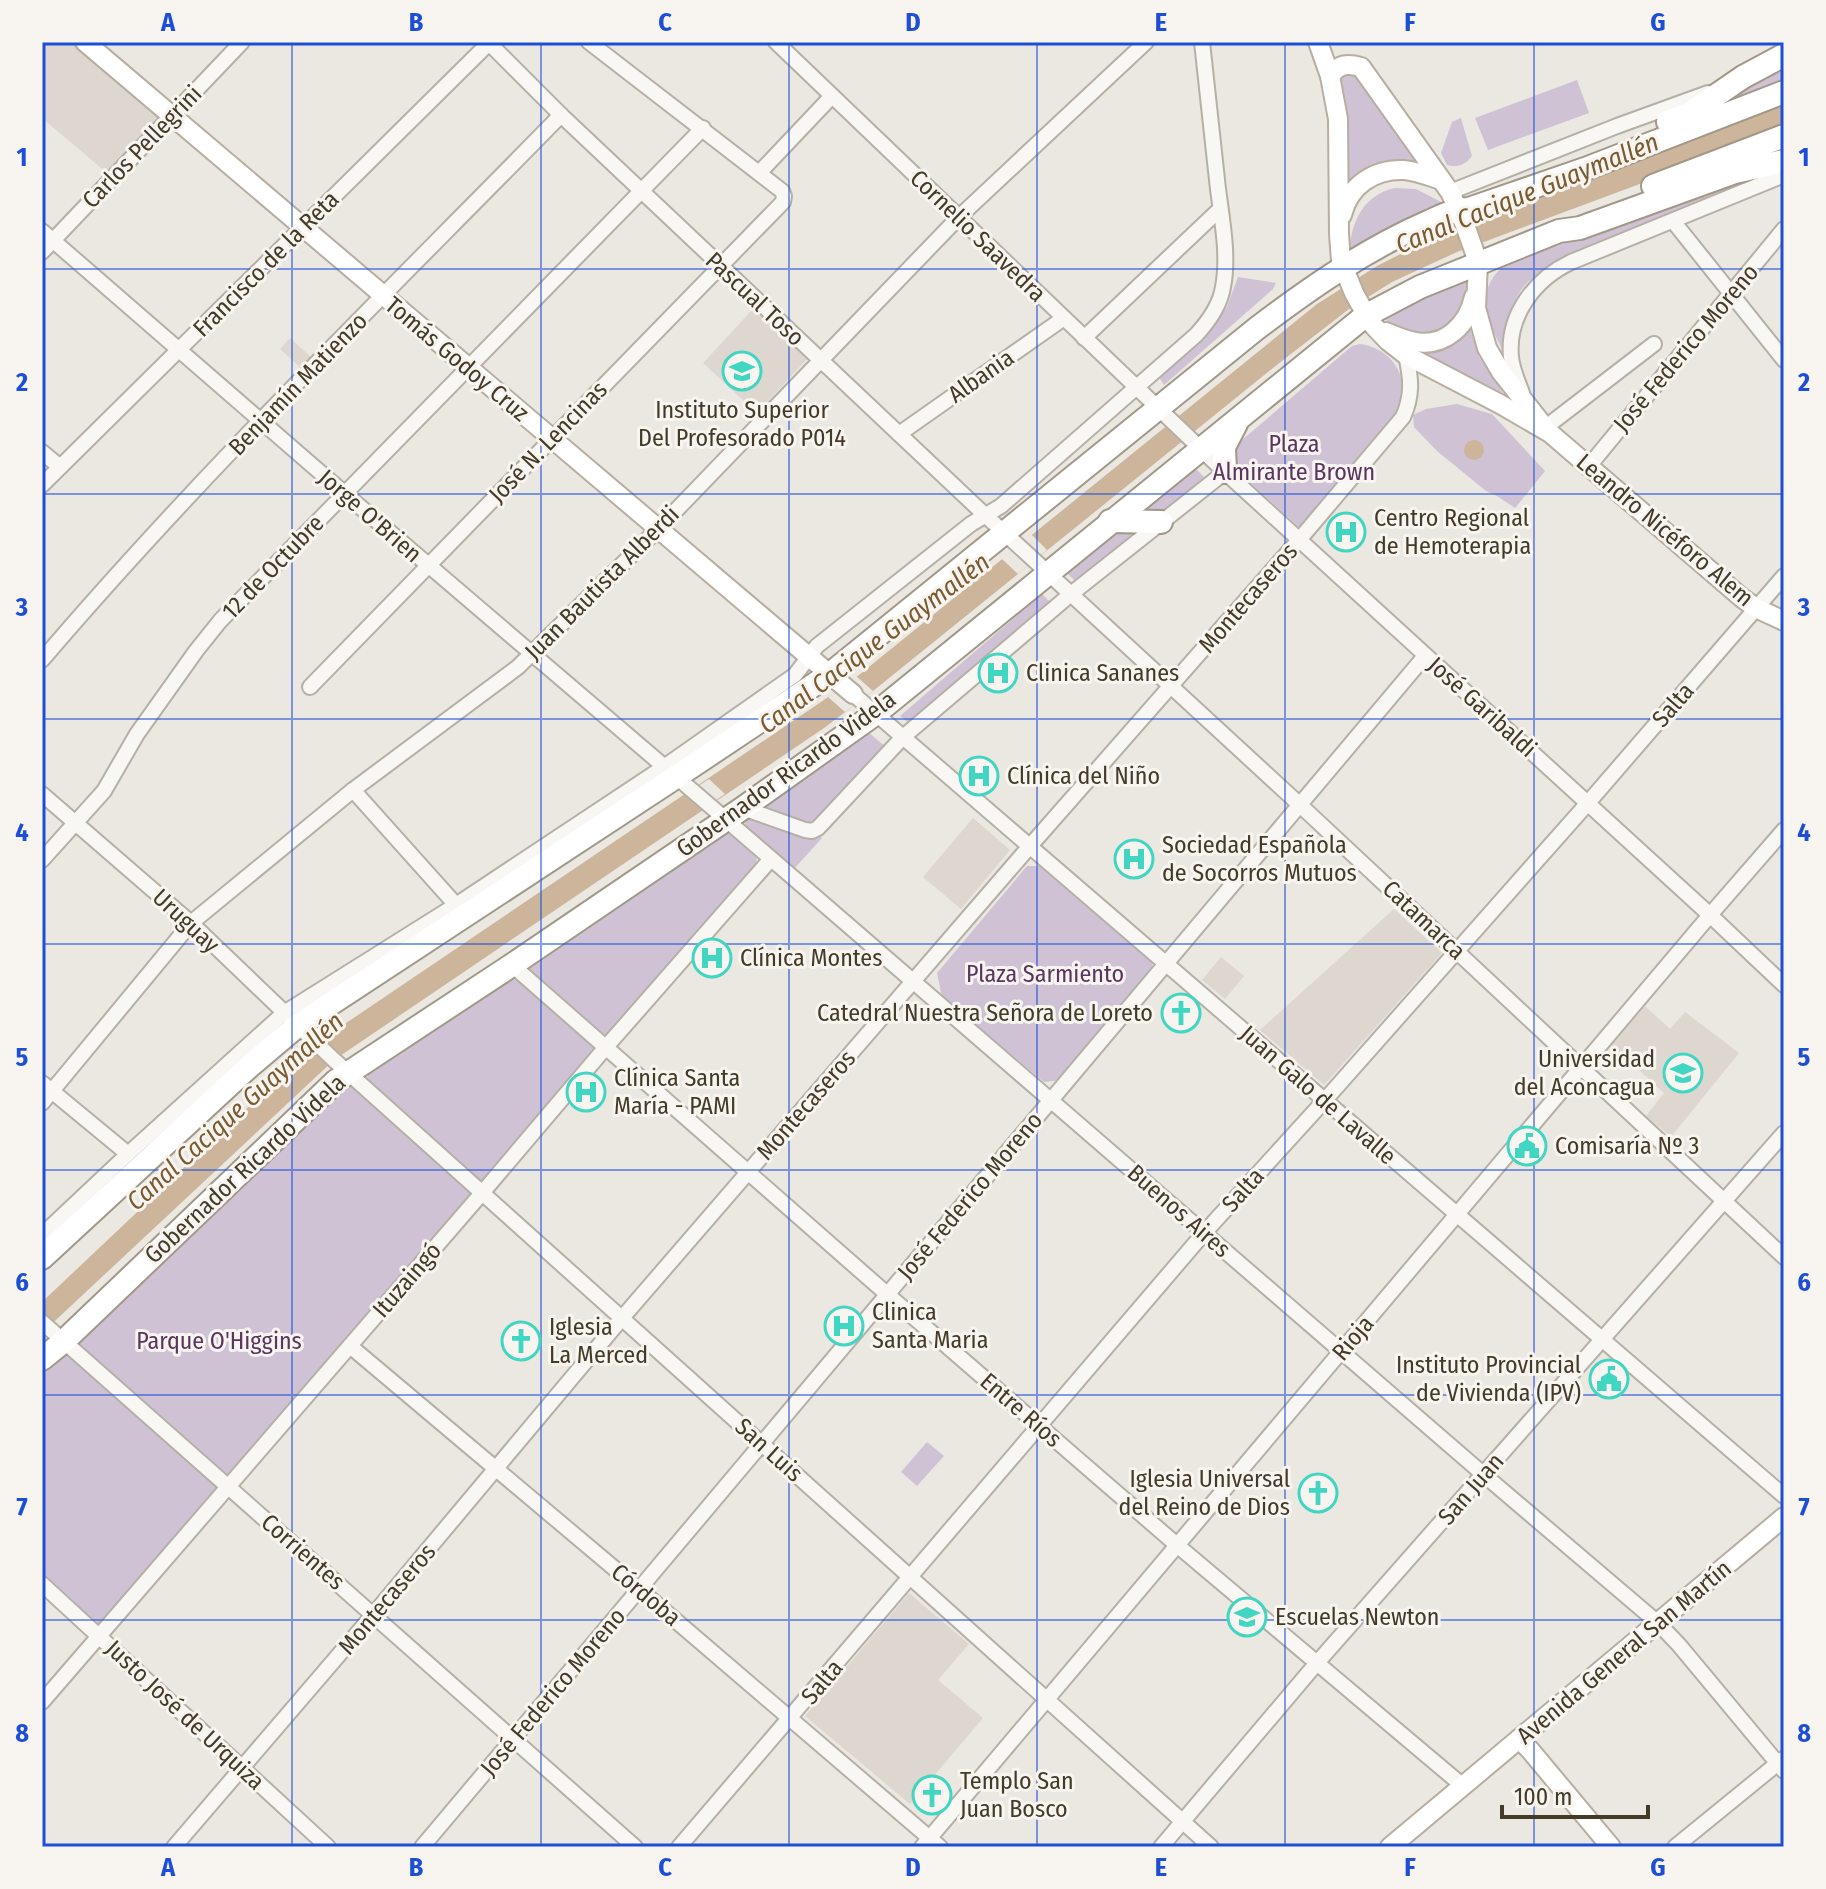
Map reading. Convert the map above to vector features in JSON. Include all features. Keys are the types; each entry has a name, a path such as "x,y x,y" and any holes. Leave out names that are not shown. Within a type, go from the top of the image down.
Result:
{"highway":[{"name":"Gobernador Ricardo Videla","path":"1462,221 1465,199 1689,114 1727,87 1784,55"},
{"name":"Gobernador Ricardo Videla","path":"42,1359 51,1331 324,1091 332,1057 512,965 701,795 852,693 1026,553 1110,521 1179,429 1268,320 1325,278 1358,298 1420,287 1469,209 1585,169 1784,92"},
{"name":"Gobernador Ricardo Videla","path":"1559,231 1574,218 1784,136"},
{"name":"Gobernador Ricardo Videla","path":"42,1258 263,1054 290,1020 701,795 852,693 1179,429 1243,415 1358,298 1410,230 1462,221 1559,231 1580,228 1735,172 1784,161"},
{"path":"1225,472 1224,447 1243,415"},
{"path":"1110,521 1161,522"}],"main road":[{"name":"Tomás Godoy Cruz","path":"85,42 852,693"},
{"path":"1318,42 1336,97 1339,234 1358,298 1415,342 1439,340 1458,329 1467,317 1477,286"},
{"path":"1330,76 1343,65 1361,67 1462,221"},
{"path":"1339,234 1363,196 1387,182 1406,181 1438,191 1462,221"},
{"name":"Leandro Nicéforo Alem","path":"1462,221 1477,286 1478,320 1487,348 1501,372 1548,430 1742,598 1784,621"},
{"name":"Leandro Nicéforo Alem","path":"1358,298 1406,355 1548,430"},
{"name":"Avenida General San Martín","path":"1390,1847 1784,1517"},
{"path":"1519,1739 1611,1847"}],"street":[{"name":"Carlos Pellegrini","path":"42,252 47,236 173,115 242,42"},
{"name":"Pascual Toso","path":"489,42 561,115 1026,553"},
{"name":"Francisco de la Reta","path":"42,485 489,42"},
{"path":"589,42 759,173 832,96"},
{"name":"Cornelio Saavedra","path":"776,42 1179,429"},
{"name":"Juan Bautista Alberdi","path":"45,1092 191,923 353,790 518,667 659,528 959,217 1146,42"},
{"path":"42,1235 128,1154 290,1020 456,905 701,795 817,646 971,524 1001,506 1196,335 1217,306 1224,272 1202,42"},
{"name":"Benjamín Matienzo","path":"42,660 151,536 561,115"},
{"name":"12 de Octubre","path":"42,860 104,791 137,734 220,621 703,128"},
{"name":"José N. Lencinas","path":"310,687 783,202 782,191 759,173"},
{"path":"1784,175 1673,221 1784,360"},
{"path":"1084,338 1220,209"},
{"name":"Leandro Nicéforo Alem","path":"1525,401 1511,361 1511,344 1517,318 1530,293 1547,276 1571,262 1673,221"},
{"name":"José Federico Moreno","path":"1589,466 1784,229"},
{"name":"Jorge O'Brien","path":"47,236 532,654 701,795"},
{"name":"Albania","path":"899,434 1064,318"},
{"path":"1548,430 1654,344"},
{"name":"Montecaseros","path":"174,1847 622,1318 1403,417 1412,385 1406,355"},
{"name":"José Garibaldi","path":"1179,429 1784,985"},
{"path":"42,452 60,467"},
{"path":"701,795 797,828 815,830 903,737 1071,594 1225,472"},
{"name":"Catamarca","path":"1026,553 1457,950 1784,1257"},
{"name":"Salta","path":"679,1847 1204,1233 1587,804 1784,576"},
{"name":"José Federico Moreno","path":"422,1847 1425,656"},
{"name":"Juan Galo de Lavalle","path":"852,693 1784,1496"},
{"path":"353,790 456,905"},
{"name":"Uruguay","path":"42,794 191,923 332,1057"},
{"name":"Buenos Aires","path":"701,795 771,859 1658,1623 1782,1764"},
{"name":"Rioja","path":"930,1844 1047,1700 1784,830"},
{"name":"Ituzaingó","path":"42,1702 771,859"},
{"name":"Entre Ríos","path":"512,965 1178,1546 1463,1786"},
{"name":"San Luis","path":"332,1057 1211,1847"},
{"path":"45,1092 128,1154"},
{"name":"San Juan","path":"1161,1847 1316,1664 1784,1133"},
{"name":"Corrientes","path":"51,1331 635,1847"},
{"name":"Córdoba","path":"350,1346 640,1590 930,1844"},
{"name":"Justo José de Urquiza","path":"42,1584 328,1847"},
{"path":"1675,1847 1782,1764"}],"shaded area":[{"path":"42,42 79,42 164,113 107,173 42,118"},
{"path":"1784,101 1784,127 1457,252 1392,282 1349,309 824,728 334,1060 42,1333 42,1302 324,1038 859,675 1317,304 1377,266 1434,237"},
{"path":"753,309 807,359 757,413 703,363"},
{"path":"290,338 312,358 302,369 280,349"},
{"path":"1474,440 1481,443 1484,450 1481,457 1474,460 1467,457 1464,450 1467,443"},
{"path":"973,818 1010,850 961,909 923,877"},
{"path":"1394,909 1442,953 1324,1085 1260,1030"},
{"path":"1221,957 1244,976 1225,999 1202,980"},
{"name":"Universidad del Aconcagua","path":"1645,1006 1670,1029 1685,1012 1739,1053 1671,1137 1646,1116 1664,1093 1612,1045"},
{"path":"909,1593 969,1644 938,1680 983,1718 910,1804 805,1716"}],"green space":[{"path":"1784,67 1784,86 1692,122 1738,92"},
{"path":"1354,71 1418,164 1349,185 1349,128 1341,74"},
{"path":"1577,80 1589,113 1488,150 1475,118"},
{"path":"1461,118 1472,156 1461,165 1447,165 1441,153 1452,122"},
{"path":"1778,170 1565,259 1536,275 1522,288 1513,305 1504,352 1489,318 1486,296 1495,274 1505,265 1749,175"},
{"path":"1395,188 1416,189 1447,205 1349,253 1356,221 1367,203"},
{"path":"1238,277 1276,283 1273,289 1164,385 1159,377 1227,307"},
{"path":"1469,280 1469,301 1445,331 1418,336 1397,329 1386,320 1427,297"},
{"path":"1470,329 1479,357 1503,393 1412,348 1451,344"},
{"name":"Plaza Almirante Brown","path":"1360,344 1383,353 1398,369 1401,402 1396,414 1299,527 1235,469 1235,446 1352,346"},
{"path":"1457,404 1492,414 1545,471 1515,508 1486,491 1437,451 1414,427 1413,415 1426,409"},
{"path":"1196,469 1205,478 1163,512 1140,513"},
{"path":"1121,528 1141,530 1077,583 1066,572"},
{"path":"1042,594 1051,603 910,724 900,716"},
{"path":"868,732 887,748 819,820 808,825 759,809"},
{"path":"753,817 822,838 794,869 746,827 747,818"},
{"path":"725,830 754,854 757,859 755,867 612,1032 605,1035 600,1033 529,970 529,964"},
{"name":"Plaza Sarmiento","path":"1027,866 1043,866 1152,957 1152,973 1062,1080 1044,1082 942,997 937,973"},
{"path":"513,979 523,984 596,1050 487,1179 479,1181 368,1082 367,1074"},
{"name":"Parque O'Higgins","path":"349,1085 359,1090 472,1194 229,1476 225,1476 80,1348 79,1343"},
{"name":"Parque O'Higgins","path":"67,1355 218,1486 100,1625 42,1575 42,1373 60,1357"},
{"path":"927,1442 944,1456 917,1486 901,1472"}],"pier":[{"path":"1031,534 1047,550 1018,574 1001,558"},
{"path":"856,676 873,691 845,712 828,697"},
{"path":"709,779 725,794 703,809 686,794"}],"place":[{"name":"Instituto Superior Del Profesorado P014","path":"742,371"},
{"name":"Centro Regional de Hemoterapia","path":"1346,532"},
{"name":"Clinica Sananes","path":"998,673"},
{"name":"Clínica del Niño","path":"979,776"},
{"name":"Sociedad Española de Socorros Mutuos","path":"1134,859"},
{"name":"Clínica Montes","path":"712,958"},
{"name":"Catedral Nuestra Señora de Loreto","path":"1181,1013"},
{"name":"Universidad del Aconcagua","path":"1683,1073"},
{"name":"Clínica Santa María - PAMI","path":"586,1092"},
{"name":"Comisaría Nº 3","path":"1527,1146"},
{"name":"Clinica Santa Maria","path":"844,1326"},
{"name":"Iglesia La Merced","path":"521,1341"},
{"name":"Instituto Provincial de Vivienda (IPV)","path":"1609,1379"},
{"name":"Iglesia Universal del Reino de Dios","path":"1318,1493"},
{"name":"Escuelas Newton","path":"1247,1617"},
{"name":"Templo San Juan Bosco","path":"932,1795"}],"water label":[{"name":"Canal Cacique Guaymallén","path":"1527,193"},
{"name":"Canal Cacique Guaymallén","path":"874,643"},
{"name":"Canal Cacique Guaymallén","path":"235,1111"}]}
